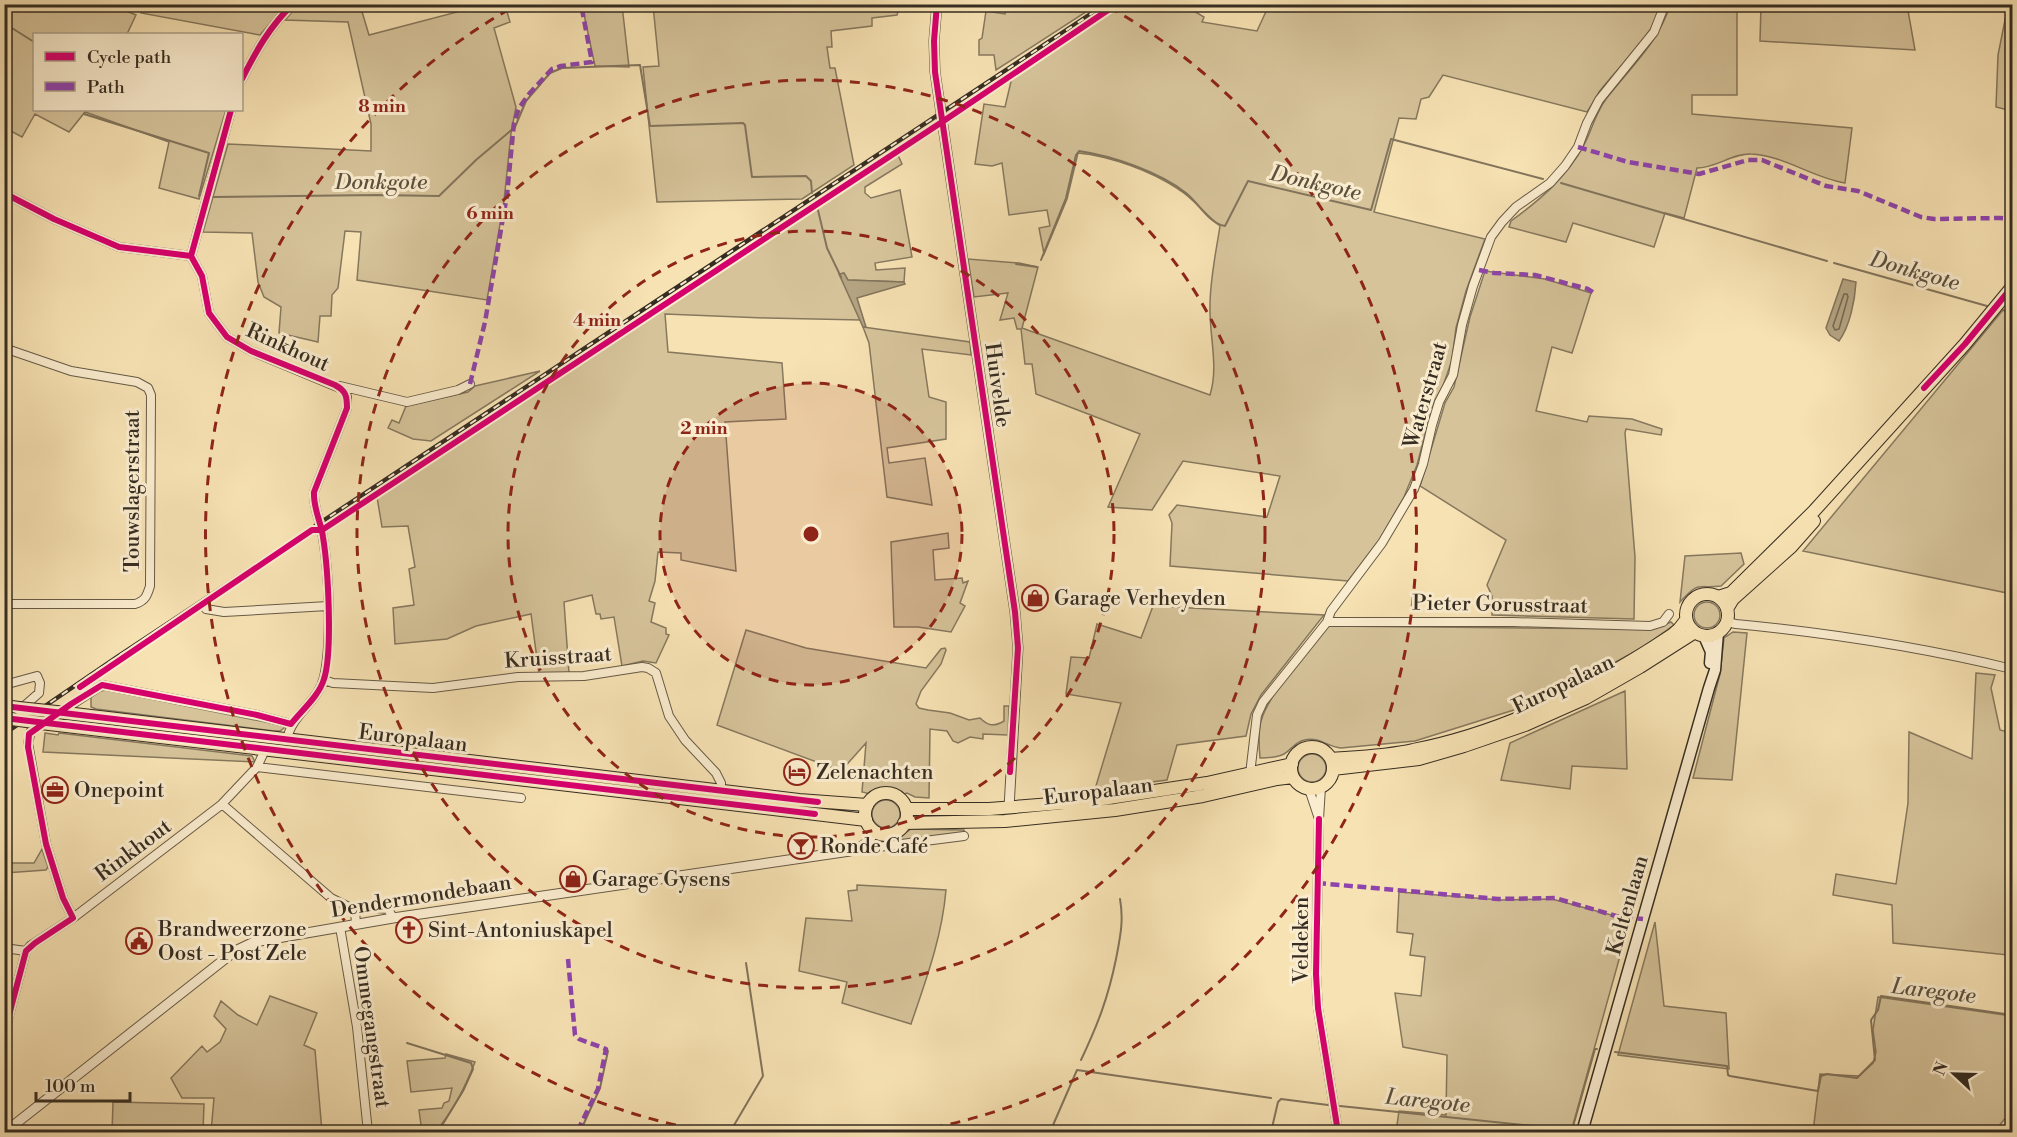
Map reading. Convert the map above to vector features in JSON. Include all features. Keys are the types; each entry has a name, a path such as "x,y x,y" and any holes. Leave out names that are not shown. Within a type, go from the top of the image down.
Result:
{"main road":[{"name":"Europalaan","path":"1332,764 1413,751 1452,741 1516,718 1556,701 1624,665 1672,634 1686,620 1688,606 1698,596 1705,594 1718,597 1729,594 1814,511 1965,344 2013,287"},
{"name":"Europalaan","path":"1332,764 1419,759 1464,746 1525,725 1586,698 1700,634 1718,632 1734,599 1791,547 1957,357 1965,344"},
{"path":"1718,597 1726,615"},
{"path":"1686,620 1700,634"},
{"name":"Keltenlaan","path":"1582,1132 1715,670 1718,632"},
{"name":"Keltenlaan","path":"1700,634 1710,652 1708,688"},
{"name":"Europalaan","path":"4,706 818,802 867,805 878,795 886,793 900,799 906,809 1009,808 1144,793 1292,764 1299,752 1312,747 1325,752 1332,764"},
{"name":"Europalaan","path":"4,719 866,820"},
{"path":"1292,764 1293,777 1300,785 1315,788 1329,780 1332,764"},
{"name":"Europalaan","path":"875,832 891,834 898,831 904,823 1005,821 1104,811 1203,796 1293,777"},
{"path":"867,805 866,820 875,832"},
{"path":"904,823 907,816 906,809"}],"street":[{"path":"243,77 258,47 278,18 293,4"},
{"name":"Huivelde","path":"937,4 934,41 935,72 1015,612 1018,648 1009,808"},
{"name":"Waterstraat","path":"1250,774 1254,731 1257,715 1263,702 1327,622 1331,611 1388,534 1414,489 1439,402 1453,375 1467,305 1491,237 1516,207 1550,183 1565,166 1578,147 1599,100 1654,32 1665,4"},
{"path":"4,193 54,219 119,247 191,256 231,111"},
{"name":"Rinkhout","path":"191,256 202,276 209,313 227,337 251,351 335,385 344,390 347,397 347,408 314,492 314,503 324,543 328,606 324,680 291,724 287,740"},
{"name":"Touwslagerstraat","path":"4,348 71,371 137,382 145,385 151,395 150,586 147,597 135,604 4,604"},
{"path":"335,385 407,402 458,390 470,384"},
{"path":"206,609 224,612 328,606"},
{"name":"Pieter Gorusstraat","path":"1327,622 1513,622 1650,626 1663,622 1668,614"},
{"path":"1726,615 1735,624 1813,632 1915,647 2013,669"},
{"name":"Kruisstraat","path":"324,680 333,683 433,688 518,677 584,676 648,668 656,673 669,716 685,740 716,773 721,783 721,791"},
{"path":"4,685 37,676 41,688 34,699 4,719"},
{"path":"73,918 63,898 46,844 28,743 31,731 102,685 291,724"},
{"name":"Rinkhout","path":"27,951 34,942 73,918 222,804 257,767 265,750"},
{"path":"257,767 521,798"},
{"name":"Veldeken","path":"1315,788 1319,819 1316,974 1318,1008 1338,1132"},
{"path":"222,804 331,898 355,910 363,907 388,909 393,918"},
{"path":"867,843 875,832"},
{"name":"Dendermondebaan","path":"5,1132 235,951 261,940 393,918 850,851 860,849 867,843 878,847 964,836"},
{"path":"355,910 356,924"},
{"name":"Ommegangstraat","path":"340,927 357,1027 368,1132"},
{"path":"4,948 27,951 4,1034"}],"shaded area":[{"path":"143,4 286,5 260,35 141,13"},
{"path":"299,4 360,5 369,35 461,11 462,5 505,5 510,22 494,28 516,107 504,201 487,300 357,280 361,232 345,231 338,288 332,295 331,316 320,316 318,342 279,333 281,307 264,297 258,282 252,233 203,232 228,144 371,151 371,124 348,22 285,20"},
{"path":"1007,4 1093,5 1092,8 996,70 994,55 979,55 979,40 982,38 986,11 1005,14"},
{"path":"4,5 112,5 136,15 127,33 33,33 33,111 226,111 199,199 159,188 169,142 85,112 69,132 35,114 22,137 5,128"},
{"path":"582,5 622,5 629,67 595,66"},
{"path":"653,5 900,5 897,15 872,18 872,26 831,31 832,47 827,47 830,68 835,68 854,165 802,199 657,202 643,67 659,66"},
{"path":"1118,5 1184,5 1204,17 1202,22 1257,31 1269,5 1661,5 1652,27 1599,92 1587,112 1443,75 1429,97 1421,99 1416,119 1399,118 1374,212 1485,239 1466,291 1456,328 1452,360 1443,386 1433,404 1417,465 1404,497 1380,539 1348,581 1170,566 1172,523 1169,515 1177,505 1267,517 1280,476 1183,461 1152,510 1108,507 1140,434 1036,394 1032,364 1025,364 1021,329 1017,329 1014,318 1000,320 1008,293 974,297 968,259 1019,263 1038,267 1022,328 1210,395 1214,362 1210,296 1220,226 1184,193 1167,182 1117,161 1078,153 1067,199 1044,254 1039,228 1050,226 1047,210 1009,215 1002,163 992,166 975,164 984,104 1005,107 1013,73"},
{"path":"1670,5 1737,5 1737,95 1692,95 1692,114 1852,128 1845,183 1775,158 1744,154 1711,166 1697,168 1684,218 1665,213 1654,247 1573,223 1566,242 1509,227 1511,221 1542,196 1570,167 1584,145 1602,105 1651,43"},
{"path":"1761,5 1907,5 1915,50 1760,41"},
{"path":"2008,5 2012,5 2012,111 1996,107 1998,55"},
{"path":"897,153 902,164 865,187 865,193 871,198 900,190 912,257 875,263 876,270 905,268 904,282 848,280 844,273 840,274 861,320 665,314 668,352 782,363 786,419 725,422 736,571 681,560 681,553 658,552 655,581 649,601 655,603 651,622 666,628 666,634 669,635 656,663 643,661 622,666 614,617 601,619 600,614 596,614 592,595 564,602 569,673 539,674 531,614 476,626 447,639 395,644 393,608 414,605 409,569 415,567 408,526 382,527 377,497"},
{"path":"1485,271 1545,279 1591,293 1572,353 1552,347 1536,411 1587,422 1589,416 1632,419 1662,429 1661,435 1626,429 1625,433 1635,557 1634,619 1492,615 1492,596 1487,585 1506,540 1420,486 1445,403 1454,387 1470,317"},
{"path":"2003,310 2012,313 2012,594 1803,551"},
{"path":"863,327 970,342 971,355 922,349 929,397 946,402 946,439 887,448 889,463 925,458 932,505 887,497 869,343"},
{"path":"540,371 431,441 413,439 388,428 392,420 399,423 406,406 468,392 475,386"},
{"path":"948,533 949,548 933,550 935,580 962,578 963,583 968,581 960,603 965,606 951,632 918,627 894,627 891,542"},
{"path":"1741,553 1744,564 1721,586 1695,588 1680,602 1685,556"},
{"path":"1707,602 1716,606 1720,615 1716,624 1707,628 1698,624 1694,615 1698,606"},
{"path":"1153,606 1324,615 1261,695 1251,714 1246,736 1177,745 1167,780 1095,789 1121,703 1066,694 1071,657 1089,658 1097,624 1141,638"},
{"path":"1671,622 1674,625 1643,647 1594,674 1517,709 1415,741 1341,748 1309,739 1298,742 1281,755 1260,758 1259,729 1265,710 1290,672 1328,626 1637,629 1656,628"},
{"path":"746,630 806,648 926,668 941,649 945,648 941,664 921,691 916,704 919,708 950,713 969,720 980,718 991,725 1004,721 1004,706 1009,706 1008,735 983,734 983,739 970,737 958,743 953,741 947,731 930,729 929,798 915,797 885,788 876,790 867,796 867,793 862,792 866,743 841,771 717,725"},
{"path":"1733,632 1747,633 1732,780 1693,778 1720,674 1724,638"},
{"path":"1976,673 1995,675 1991,688 2000,730 2012,733 2012,918 2008,955 1893,943 1892,905 1833,895 1836,874 1896,884 1908,803 1909,732 1972,759"},
{"path":"107,690 275,724 277,722 283,724 284,728 274,731 91,707 91,697 89,697"},
{"path":"1625,691 1627,769 1572,766 1570,789 1501,780 1510,743"},
{"path":"45,733 252,756 255,762 43,752"},
{"path":"1312,754 1322,758 1326,768 1322,778 1312,782 1302,778 1298,768 1302,758"},
{"path":"886,800 896,804 900,814 896,824 886,828 876,824 872,814 876,804"},
{"path":"911,829 964,830 965,833 879,844 882,841 898,838"},
{"path":"42,849 48,867 46,870 5,873 5,863 34,863"},
{"path":"857,885 946,890 937,941 911,1024 842,1003 847,982 799,971 806,918 852,921 848,891 857,890"},
{"path":"1399,892 1501,900 1552,899 1630,920 1571,1132 1396,1132 1399,1111 1446,1115 1447,1055 1403,1047 1395,993 1421,996 1425,957 1410,955 1413,934 1397,932"},
{"path":"1655,922 1664,1006 1726,1013 1729,1069 1618,1055"},
{"path":"270,996 317,1013 304,1045 315,1050 322,1132 211,1132 214,1098 182,1098 171,1078 202,1046 207,1052 220,1042 226,1029 214,1016 221,1001 238,1015 257,1025"},
{"path":"1878,997 2012,1016 2012,1110 1994,1132 1813,1132 1820,1074 1859,1076 1873,1063 1876,1052 1873,1030"},
{"path":"446,1054 475,1062 458,1099 435,1132 422,1132 419,1110 442,1108 444,1103 449,1101 452,1088 411,1092 407,1061 445,1058"},
{"path":"113,1102 204,1104 203,1132 112,1132"}],"water":[{"path":"844,273 848,280 904,282 905,284 857,298 866,327 863,327 839,274"},
{"path":"1843,279 1856,282 1851,313 1839,341 1830,335 1826,328"}],"waterway":[{"name":"Donkgote","path":"4,23 33,41"},
{"name":"Donkgote","path":"213,197 439,196 515,127 526,101 550,73 562,68 640,65 650,126 743,123 752,177 806,176 811,181 812,193"},
{"name":"Donkgote","path":"86,111 84,114 209,153 199,196"},
{"name":"Donkgote","path":"1041,260 1066,198 1076,155 1079,151 1121,161 1163,178 1191,197 1214,221 1225,226 1248,181 1371,210 1391,139 1543,179"},
{"name":"Donkgote","path":"1561,183 1827,261"},
{"name":"Donkgote","path":"817,206 827,248 841,277"},
{"name":"Donkgote","path":"1834,263 1987,306"},
{"name":"Donkgote","path":"1016,264 1037,267"},
{"name":"Donkgote","path":"2003,310 2012,313"},
{"path":"1081,1060 1093,1035 1110,986 1121,929 1120,899"},
{"path":"730,1132 763,1076 746,963"},
{"name":"Laregote","path":"1615,1052 1727,1066 1730,1076 1818,1091 1821,1076 1827,1074 1857,1078 1875,1060 1871,1020 1878,1010 1881,996 2012,1015"},
{"path":"407,1043 471,1063 473,1069 463,1091 438,1132"},
{"name":"Laregote","path":"1340,1106 1572,1130 1595,1049 1597,1049"},
{"path":"580,1132 600,1088 608,1051"},
{"path":"1050,1132 1077,1070 1271,1098"},
{"name":"Laregote","path":"1271,1132 1278,1102 1281,1099 1328,1105"}],"railway":[{"path":"4,734 1106,4"}],"marked path":[{"path":"470,384 485,322 507,195 514,123 519,108 552,69 592,62 581,4"},
{"path":"1578,147 1628,162 1699,174 1748,160 1762,160 1826,186 1858,191 1921,217 2012,219"},
{"path":"1479,270 1535,275 1588,289 1594,293"},
{"path":"1317,883 1498,899 1555,898 1616,916 1643,919"},
{"path":"568,959 575,1035 579,1039 606,1049 598,1089 577,1132"}],"cycle path":[{"path":"243,77 264,39 293,4"},
{"path":"937,4 934,41 935,72 1015,612 1018,648 1010,772"},
{"path":"80,687 312,530 322,530 942,122 1117,4"},
{"path":"191,256 231,111"},
{"path":"4,193 54,219 119,247 191,256 202,276 209,313 227,337 251,351 335,385 342,389 347,400 347,408 314,492 327,568 329,609 327,666 322,685 310,703 291,724 257,715 102,685 29,734 28,747 46,844 63,898 73,918 26,951 4,1034"},
{"path":"1924,388 1965,344 2012,287"},
{"path":"4,706 818,802"},
{"path":"4,718 815,814"},
{"path":"1319,819 1316,974 1318,1008 1338,1132"}],"place":[{"name":"Garage Verheyden","path":"1035,598"},
{"name":"Zelenachten","path":"797,772"},
{"name":"Onepoint","path":"55,790"},
{"name":"Ronde Café","path":"801,846"},
{"name":"Garage Gysens","path":"573,879"},
{"name":"Sint-Antoniuskapel","path":"409,930"},
{"name":"Brandweerzone Oost - Post Zele","path":"139,941"}]}
